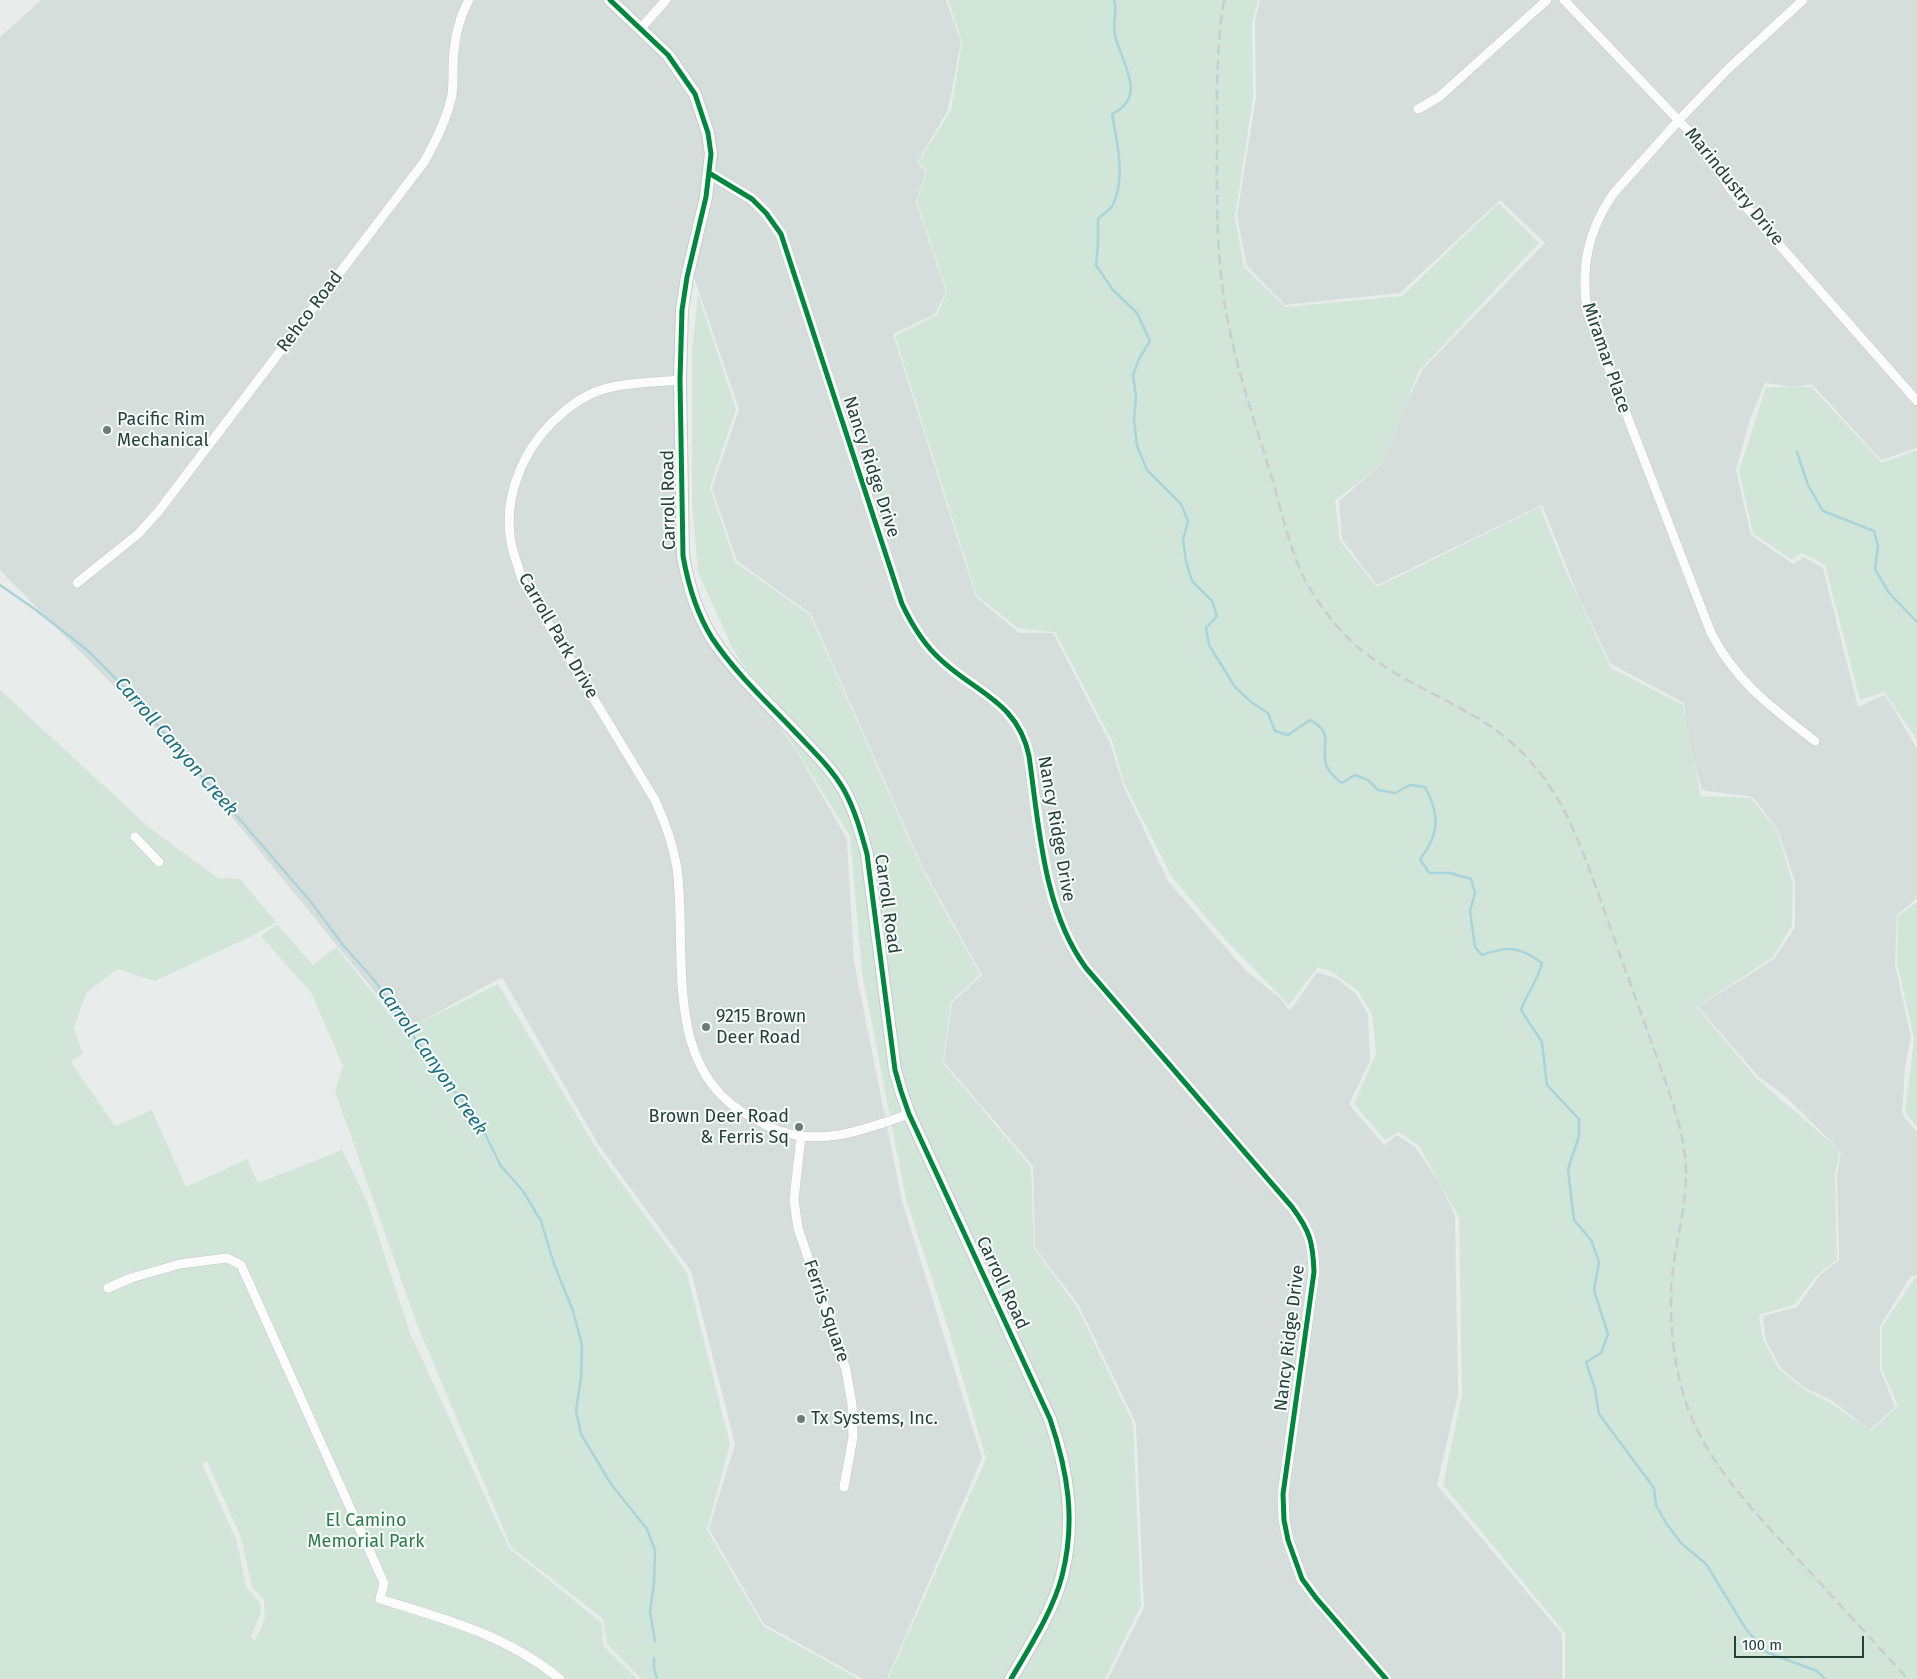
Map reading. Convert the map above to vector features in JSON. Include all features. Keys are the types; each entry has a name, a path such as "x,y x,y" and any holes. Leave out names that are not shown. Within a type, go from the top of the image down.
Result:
{"main road":[{"name":"Carroll Road","path":"610,0 668,55 695,94 708,133 711,154 706,197 687,277 682,310 680,380 683,556 689,582 698,610 712,638 734,666 825,764 843,788 850,803 862,833 867,854 895,1070 909,1114 1050,1419 1061,1452 1069,1497 1068,1538 1062,1577 1042,1624 1012,1679"}],"street":[{"name":"Rehco Road","path":"77,583 138,534 158,512 424,162 439,137 452,95 454,52 458,29 469,0"},
{"path":"640,28 666,0"},
{"path":"1418,109 1439,98 1547,0"},
{"name":"Marindustry Drive","path":"1564,0 1702,144 1731,190 1917,401"},
{"name":"Miramar Place","path":"1803,0 1732,66 1680,120 1624,181 1604,207 1589,242 1584,266 1584,288 1587,312 1706,623 1716,644 1730,666 1750,689 1815,741"},
{"name":"Nancy Ridge Drive","path":"709,173 752,199 766,213 781,234 902,604 910,623 925,644 941,661 999,703 1019,729 1027,746 1053,904 1074,952 1292,1207 1308,1231 1314,1256 1314,1272 1284,1484 1284,1520 1288,1540 1302,1579 1316,1598 1386,1679"},
{"name":"Carroll Park Drive","path":"680,380 611,387 574,402 543,430 534,442 512,489 510,521 512,549 522,580 655,800 669,832 676,868 678,892 684,1016 690,1043 699,1064 720,1093 744,1113 777,1130 801,1136 822,1137 857,1132 909,1114"},
{"path":"135,837 159,862"},
{"name":"Ferris Square","path":"801,1136 794,1200 798,1228 846,1370 852,1404 853,1438 844,1487"},
{"path":"108,1288 131,1278 180,1264 228,1258 241,1265 384,1583 380,1599 485,1633 531,1657 560,1679"}],"shaded area":[{"path":"41,0 946,0 961,42 948,110 917,163 926,171 916,202 946,292 935,314 893,334 976,597 1019,633 1053,633 1110,743 1123,785 1168,881 1246,971 1280,998 1290,1011 1317,972 1338,979 1356,994 1368,1014 1370,1061 1349,1104 1384,1145 1397,1135 1415,1147 1439,1182 1455,1216 1458,1395 1437,1485 1562,1634 1562,1679 1108,1679 1144,1607 1136,1423 1078,1304 1035,1248 1033,1166 944,1062 952,1003 982,975 924,870 811,614 737,561 712,488 739,409 687,257 684,588 797,752 847,839 854,962 902,1201 982,1458 887,1679 863,1679 764,1624 709,1529 735,1444 691,1271 598,1144 502,977 406,1030 183,757 0,570 0,37"},
{"path":"1260,0 1917,0 1917,448 1881,460 1812,384 1793,387 1765,383 1750,419 1736,470 1751,535 1793,564 1804,557 1823,568 1858,707 1884,695 1917,749 1917,898 1897,915 1895,964 1911,1037 1905,1067 1902,1114 1917,1132 1917,1276 1911,1276 1880,1326 1880,1369 1895,1407 1870,1430 1831,1400 1805,1388 1781,1368 1765,1339 1763,1316 1797,1307 1820,1275 1839,1260 1837,1176 1841,1151 1786,1097 1758,1076 1698,1007 1774,959 1795,928 1795,882 1778,830 1753,797 1702,790 1689,742 1684,703 1611,664 1579,598 1542,505 1377,585 1342,539 1339,501 1383,463 1422,370 1545,243 1500,200 1400,293 1285,305 1247,266 1237,216 1256,97 1255,20"}],"green space":[{"path":"948,0 1258,0 1252,23 1253,97 1235,217 1244,267 1285,307 1402,296 1499,203 1539,243 1419,371 1383,463 1335,501 1340,541 1377,587 1540,507 1568,576 1611,668 1683,705 1701,796 1751,798 1777,830 1793,884 1792,925 1773,957 1697,1007 1757,1079 1840,1150 1835,1175 1837,1260 1817,1275 1795,1304 1759,1315 1763,1339 1779,1369 1805,1390 1829,1402 1871,1431 1898,1406 1882,1369 1882,1327 1914,1279 1917,1279 1917,1679 1565,1679 1565,1633 1443,1485 1462,1394 1459,1218 1419,1146 1399,1132 1385,1140 1354,1104 1376,1053 1372,1014 1358,991 1332,972 1318,967 1289,1005 1221,935 1172,877 1124,783 1113,743 1055,632 1019,629 977,596 895,336 937,315 947,292 917,202 927,170 918,163 951,110 962,42"},
{"path":"698,294 736,409 710,487 735,562 810,615 925,875 980,974 951,1002 943,1063 1031,1167 1034,1248 1077,1307 1133,1423 1141,1606 1105,1679 888,1679 986,1459 947,1325 906,1199 862,973 850,836 732,647 698,572 692,504 692,350"},
{"path":"1766,387 1812,387 1882,463 1917,450 1917,740 1884,692 1860,700 1825,565 1802,553 1792,560 1753,533 1739,471"},
{"path":"872,454 874,460 879,461 892,497 881,501 867,456"},
{"name":"El Camino Memorial Park","path":"0,690 151,829 218,878 240,879 276,922 256,934 155,981 118,969 87,992 74,1028 83,1053 71,1062 115,1126 152,1110 186,1187 247,1159 258,1183 342,1150 367,1201 410,1333 509,1548 602,1623 603,1645 637,1679 0,1679","holes":["207,1461 241,1538 252,1587 264,1600 265,1617 254,1641 251,1637 261,1613 260,1603 246,1587 237,1541 202,1464"]},
{"path":"1917,902 1917,1127 1905,1112 1914,1039 1897,963 1898,916"},
{"path":"277,924 313,965 336,947 403,1031 498,984 596,1148 687,1273 730,1444 707,1530 763,1626 859,1679 641,1679 607,1644 603,1619 511,1547 416,1322 335,1091 343,1066 312,994 261,936"}],"waterway":[{"path":"1114,0 1115,35 1130,78 1131,88 1129,98 1123,107 1112,114 1118,148 1119,183 1113,205 1098,219 1096,265 1113,290 1137,313 1150,341 1139,359 1133,375 1136,397 1134,420 1137,446 1147,470 1181,504 1188,521 1183,540 1186,561 1192,581 1212,601 1217,616 1206,628 1209,645 1235,687 1251,702 1268,713 1275,731 1288,735 1310,720 1319,726 1324,733 1327,767 1332,775 1342,783 1355,775 1368,780 1378,790 1395,793 1410,785 1425,787 1433,807 1436,824 1427,850 1420,859 1429,873 1450,873 1471,879 1475,893 1470,911 1475,947 1482,955 1499,950 1513,949 1527,953 1542,963 1521,1010 1542,1042 1547,1085 1579,1119 1579,1136 1568,1169 1574,1220 1591,1240 1599,1262 1594,1290 1608,1334 1601,1353 1586,1362 1595,1389 1599,1414 1654,1488 1656,1505 1666,1523 1681,1543 1706,1564 1746,1629 1766,1652 1817,1671 1825,1679"},
{"path":"1797,452 1808,485 1823,511 1874,531 1878,546 1875,569 1889,593 1917,622"},
{"name":"Carroll Canyon Creek","path":"0,585 36,610 87,650 122,685 242,822 311,902 343,945 375,981 411,1033 481,1126 501,1166 523,1191 541,1221 554,1264 573,1311 582,1345 581,1378 576,1411 581,1434 611,1484 647,1529 655,1550 654,1583 650,1612 655,1641"},
{"name":"Carroll Canyon Creek","path":"654,1658 657,1679"}],"railway":[{"path":"1224,0 1218,54 1217,90 1219,259 1229,327 1238,364 1287,533 1299,567 1320,605 1348,638 1380,664 1469,713 1514,744 1537,769 1565,812 1595,883 1662,1071 1684,1147 1686,1186 1673,1269 1671,1307 1677,1366 1686,1404 1714,1459 1739,1494 1908,1679"}],"cycle path":[{"path":"610,0 668,55 695,94 708,133 711,154 706,197 687,277 682,310 680,380 683,556 690,588 702,619 721,651 828,768 844,790 851,805 867,854 895,1070 901,1091 909,1114 1050,1419 1061,1458 1068,1497 1069,1516 1069,1536 1062,1576 1047,1616 1011,1679"},
{"path":"709,173 752,199 766,213 781,234 902,604 910,620 935,654 954,671 994,700 1016,723 1029,756 1040,838 1052,894 1060,920 1072,945 1086,968 1292,1207 1307,1230 1313,1253 1314,1272 1283,1494 1284,1520 1288,1540 1302,1579 1316,1598 1386,1679"}],"place":[{"name":"Pacific Rim Mechanical","path":"107,430"},
{"name":"9215 Brown Deer Road","path":"706,1027"},
{"name":"Brown Deer Road & Ferris Sq","path":"799,1127"},
{"name":"Tx Systems, Inc.","path":"801,1419"}]}
